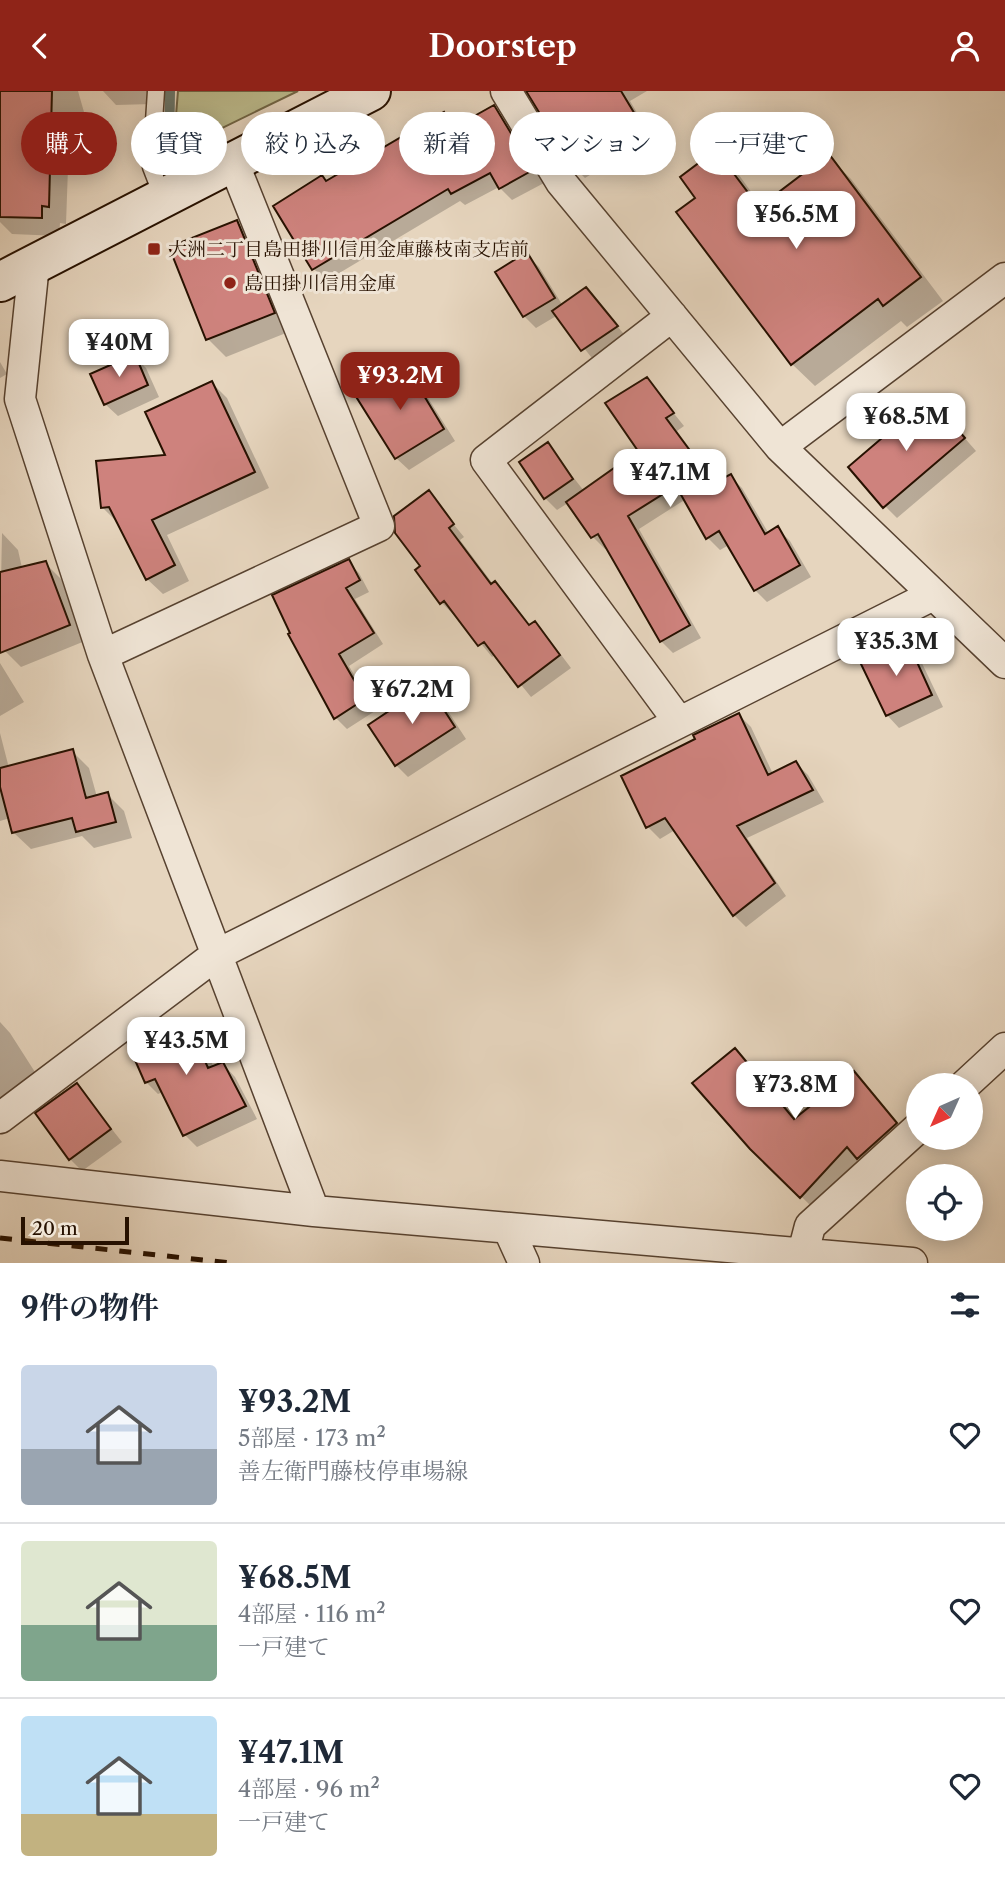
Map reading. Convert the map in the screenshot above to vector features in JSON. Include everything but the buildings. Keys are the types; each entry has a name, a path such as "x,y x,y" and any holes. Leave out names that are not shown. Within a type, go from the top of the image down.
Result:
{"main road":[{"path":"0,282 371,91"}],"street":[{"path":"506,91 561,182 780,447 1005,663"},
{"path":"103,655 379,526 233,162"},
{"path":"34,264 20,399 103,655 314,1210"},
{"path":"780,447 1005,278"},
{"path":"673,316 486,460 680,722"},
{"path":"0,1118 216,955 933,595"},
{"path":"978,1073 1005,1048"},
{"path":"803,1253 810,1226 906,1139"},
{"path":"0,1175 314,1210 912,1263"},
{"path":"508,1228 524,1263"}],"lane":[{"path":"156,91 151,167 163,198"}],"shaded area":[{"path":"178,91 298,91 255,112 241,112 241,119 227,126 227,112 176,112"}],"waterway":[{"path":"170,91 170,112"}],"railway":[{"path":"0,1238 231,1263"}],"place":[{"name":"大洲二丁目島田掛川信用金庫藤枝南支店前","path":"154,249"},
{"name":"島田掛川信用金庫","path":"230,283"}]}
